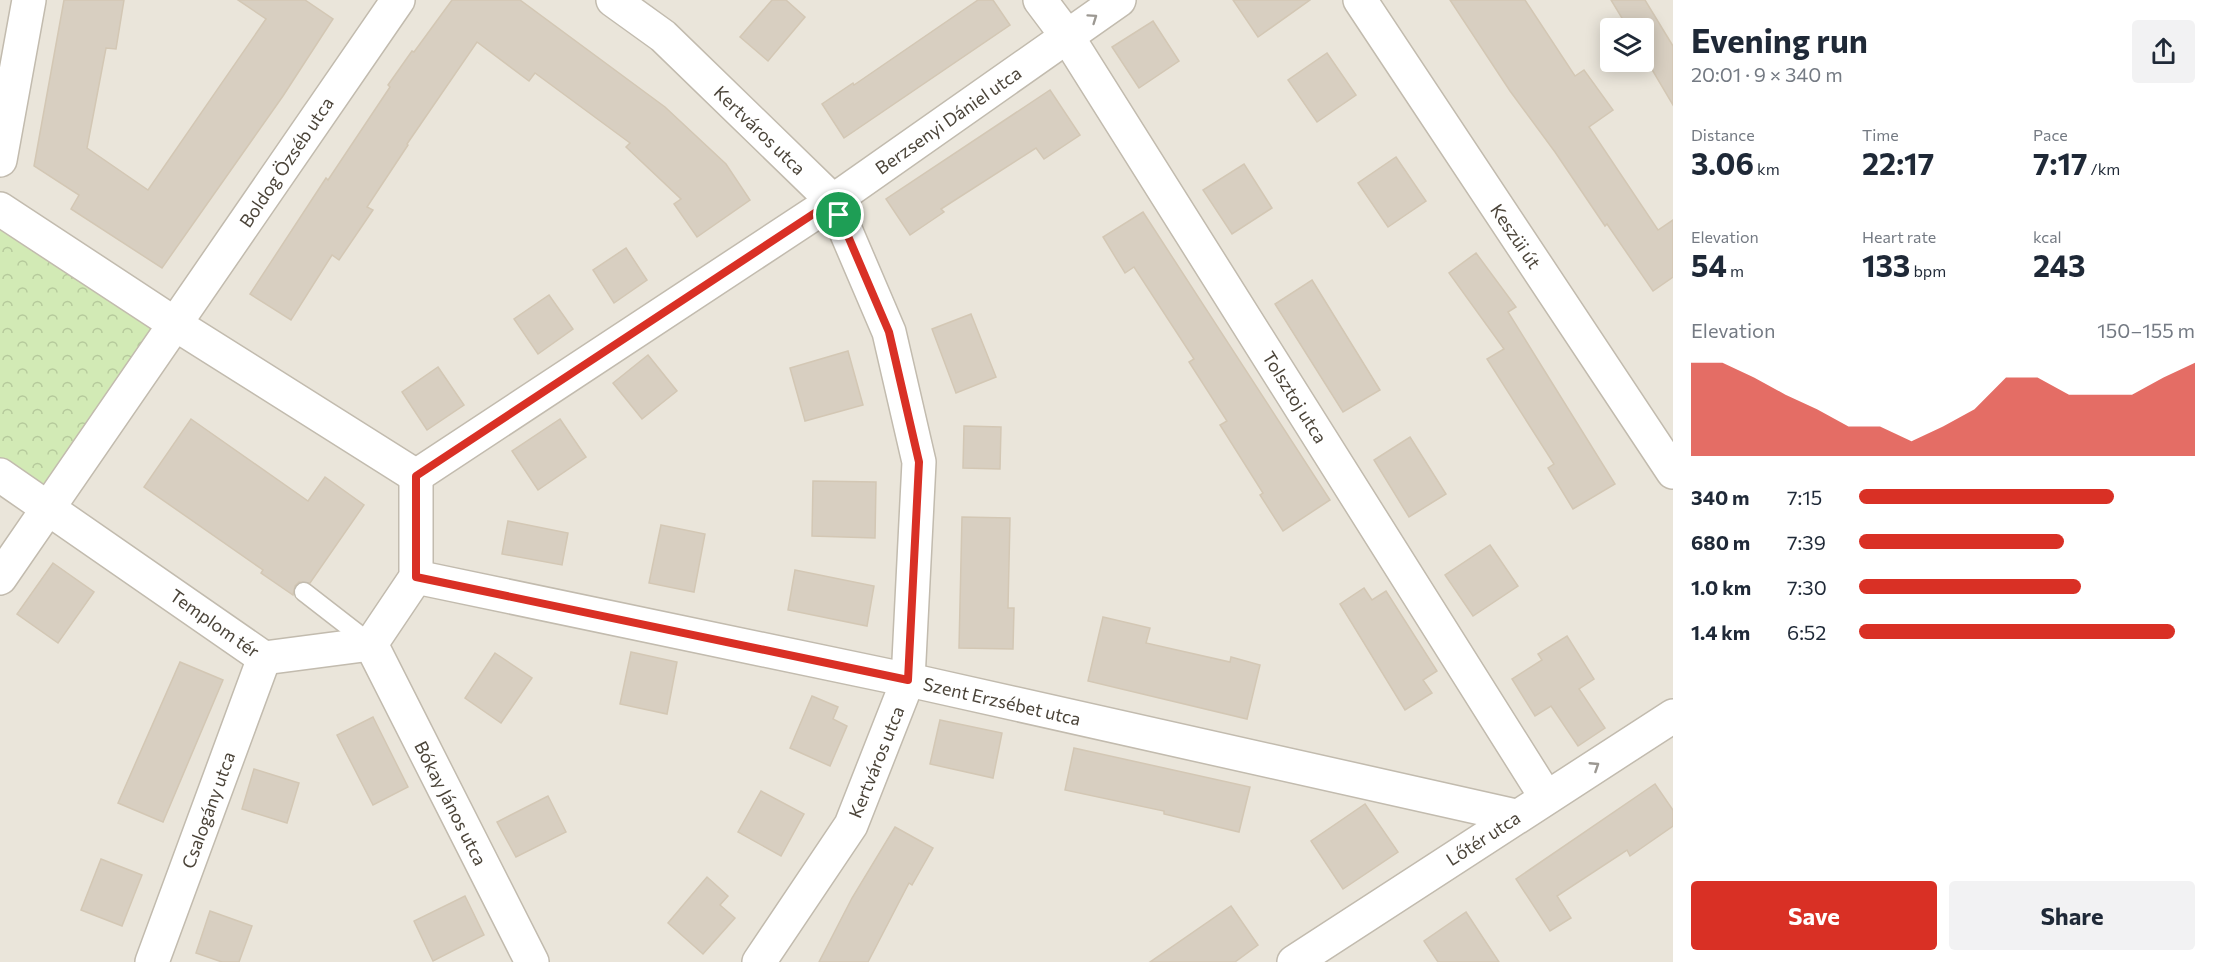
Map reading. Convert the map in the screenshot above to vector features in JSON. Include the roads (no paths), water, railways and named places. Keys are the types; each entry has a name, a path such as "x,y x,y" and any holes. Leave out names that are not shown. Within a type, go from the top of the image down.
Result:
{"street":[{"path":"0,160 29,0"},
{"name":"Boldog Özséb utca","path":"175,324 398,0"},
{"name":"Kertváros utca","path":"613,0 663,36 833,201 889,332 919,462 908,680 851,825 759,962"},
{"name":"Tolsztoj utca","path":"1040,0 1067,36 1546,797"},
{"name":"Berzsenyi Dániel utca","path":"416,476 833,201 1119,0"},
{"name":"Keszüi út","path":"1360,0 1673,472"},
{"path":"0,209 175,324 416,476 416,577 371,644"},
{"path":"0,578 175,324"},
{"name":"Templom tér","path":"0,475 264,658 371,644"},
{"name":"Szent Erzsébet utca","path":"416,577 908,680 1516,816"},
{"name":"Bókay János utca","path":"371,644 532,962"},
{"name":"Csalogány utca","path":"152,962 264,658"},
{"name":"Lőtér utca","path":"1294,962 1673,716"}],"lane":[{"path":"304,592 371,644"}]}
